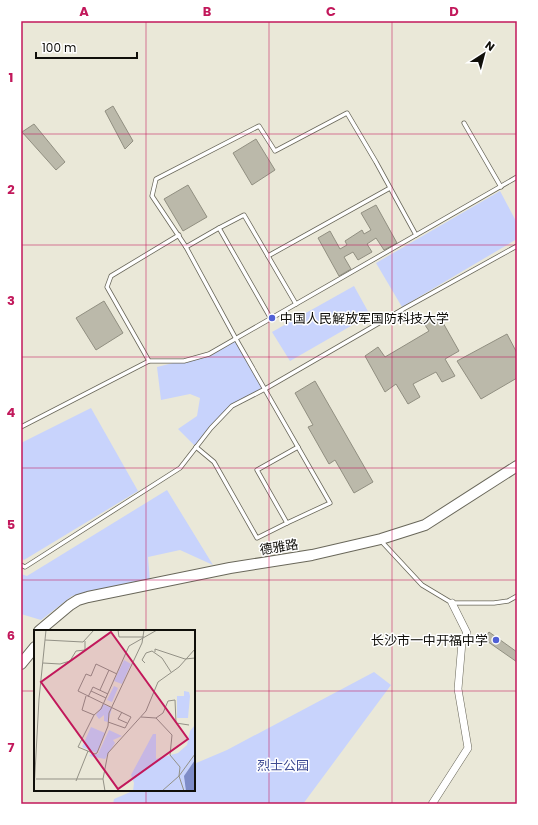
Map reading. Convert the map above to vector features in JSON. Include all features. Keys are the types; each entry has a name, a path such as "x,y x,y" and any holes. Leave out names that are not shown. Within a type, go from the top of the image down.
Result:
{"street":[{"name":"德雅路","path":"40,630 70,605 78,600 88,597 230,568 312,555 382,541 425,525 517,466"},
{"name":"德雅路","path":"49,630 74,609 95,600 231,573 314,559 426,529 517,471"},
{"path":"432,804 468,748 458,689 462,642 467,633 452,603"},
{"path":"21,654 34,637"},
{"path":"21,664 34,648"}],"lane":[{"path":"196,447 214,462 257,538 287,522 330,504 236,339 186,247 152,196 156,179 259,126 275,152 347,114 416,235"},
{"path":"464,124 501,186"},
{"path":"21,427 149,361 184,361 209,354 517,177"},
{"path":"268,256 390,188"},
{"path":"186,247 244,215 296,304"},
{"path":"219,228 271,319"},
{"path":"149,361 107,287 111,276 179,235"},
{"path":"21,565 25,566 180,468 211,428 232,406 265,389 517,246"},
{"path":"287,522 257,470 298,447"},
{"path":"382,541 422,585 452,603 494,603 508,601 517,596"}],"green space":[{"path":"500,191 517,223 517,239 402,307 376,263"},
{"path":"354,286 370,315 290,361 272,332"},
{"path":"236,339 265,389 232,406 196,447 178,429 197,416 200,398 190,394 161,400 157,367 209,354"},
{"path":"91,408 138,491 24,560 21,558 21,443"},
{"path":"167,490 213,565 180,550 148,557 150,581 72,596 41,620 21,614 21,574 27,576"},
{"name":"烈士公园","path":"374,672 391,685 303,804 113,804 114,799 133,791 195,791 195,764 227,750"}],"building":[{"path":"113,106 133,141 125,149 105,111"},
{"path":"34,124 65,162 56,170 22,132"},
{"path":"256,139 275,170 252,185 233,153"},
{"path":"188,185 207,217 183,231 164,199"},
{"path":"376,205 397,243 384,250 376,238 367,244 372,252 358,260 353,252 344,257 351,269 339,276 318,238 330,231 340,249 347,245 345,241 362,230 364,234 371,230 361,213"},
{"path":"104,301 123,333 96,350 76,318"},
{"path":"438,314 459,351 445,359 455,376 442,382 436,372 413,384 420,397 408,404 396,384 385,392 365,356 378,347 385,357 429,331 423,322"},
{"path":"507,334 517,353 517,378 481,399 457,361"},
{"path":"315,381 373,482 354,493 335,460 329,464 308,427 313,425 295,393"},
{"path":"489,632 517,652 517,662 484,639"}],"place":[{"name":"中国人民解放军国防科技大学","path":"272,318"},
{"name":"长沙市一中开福中学","path":"496,640"}]}
